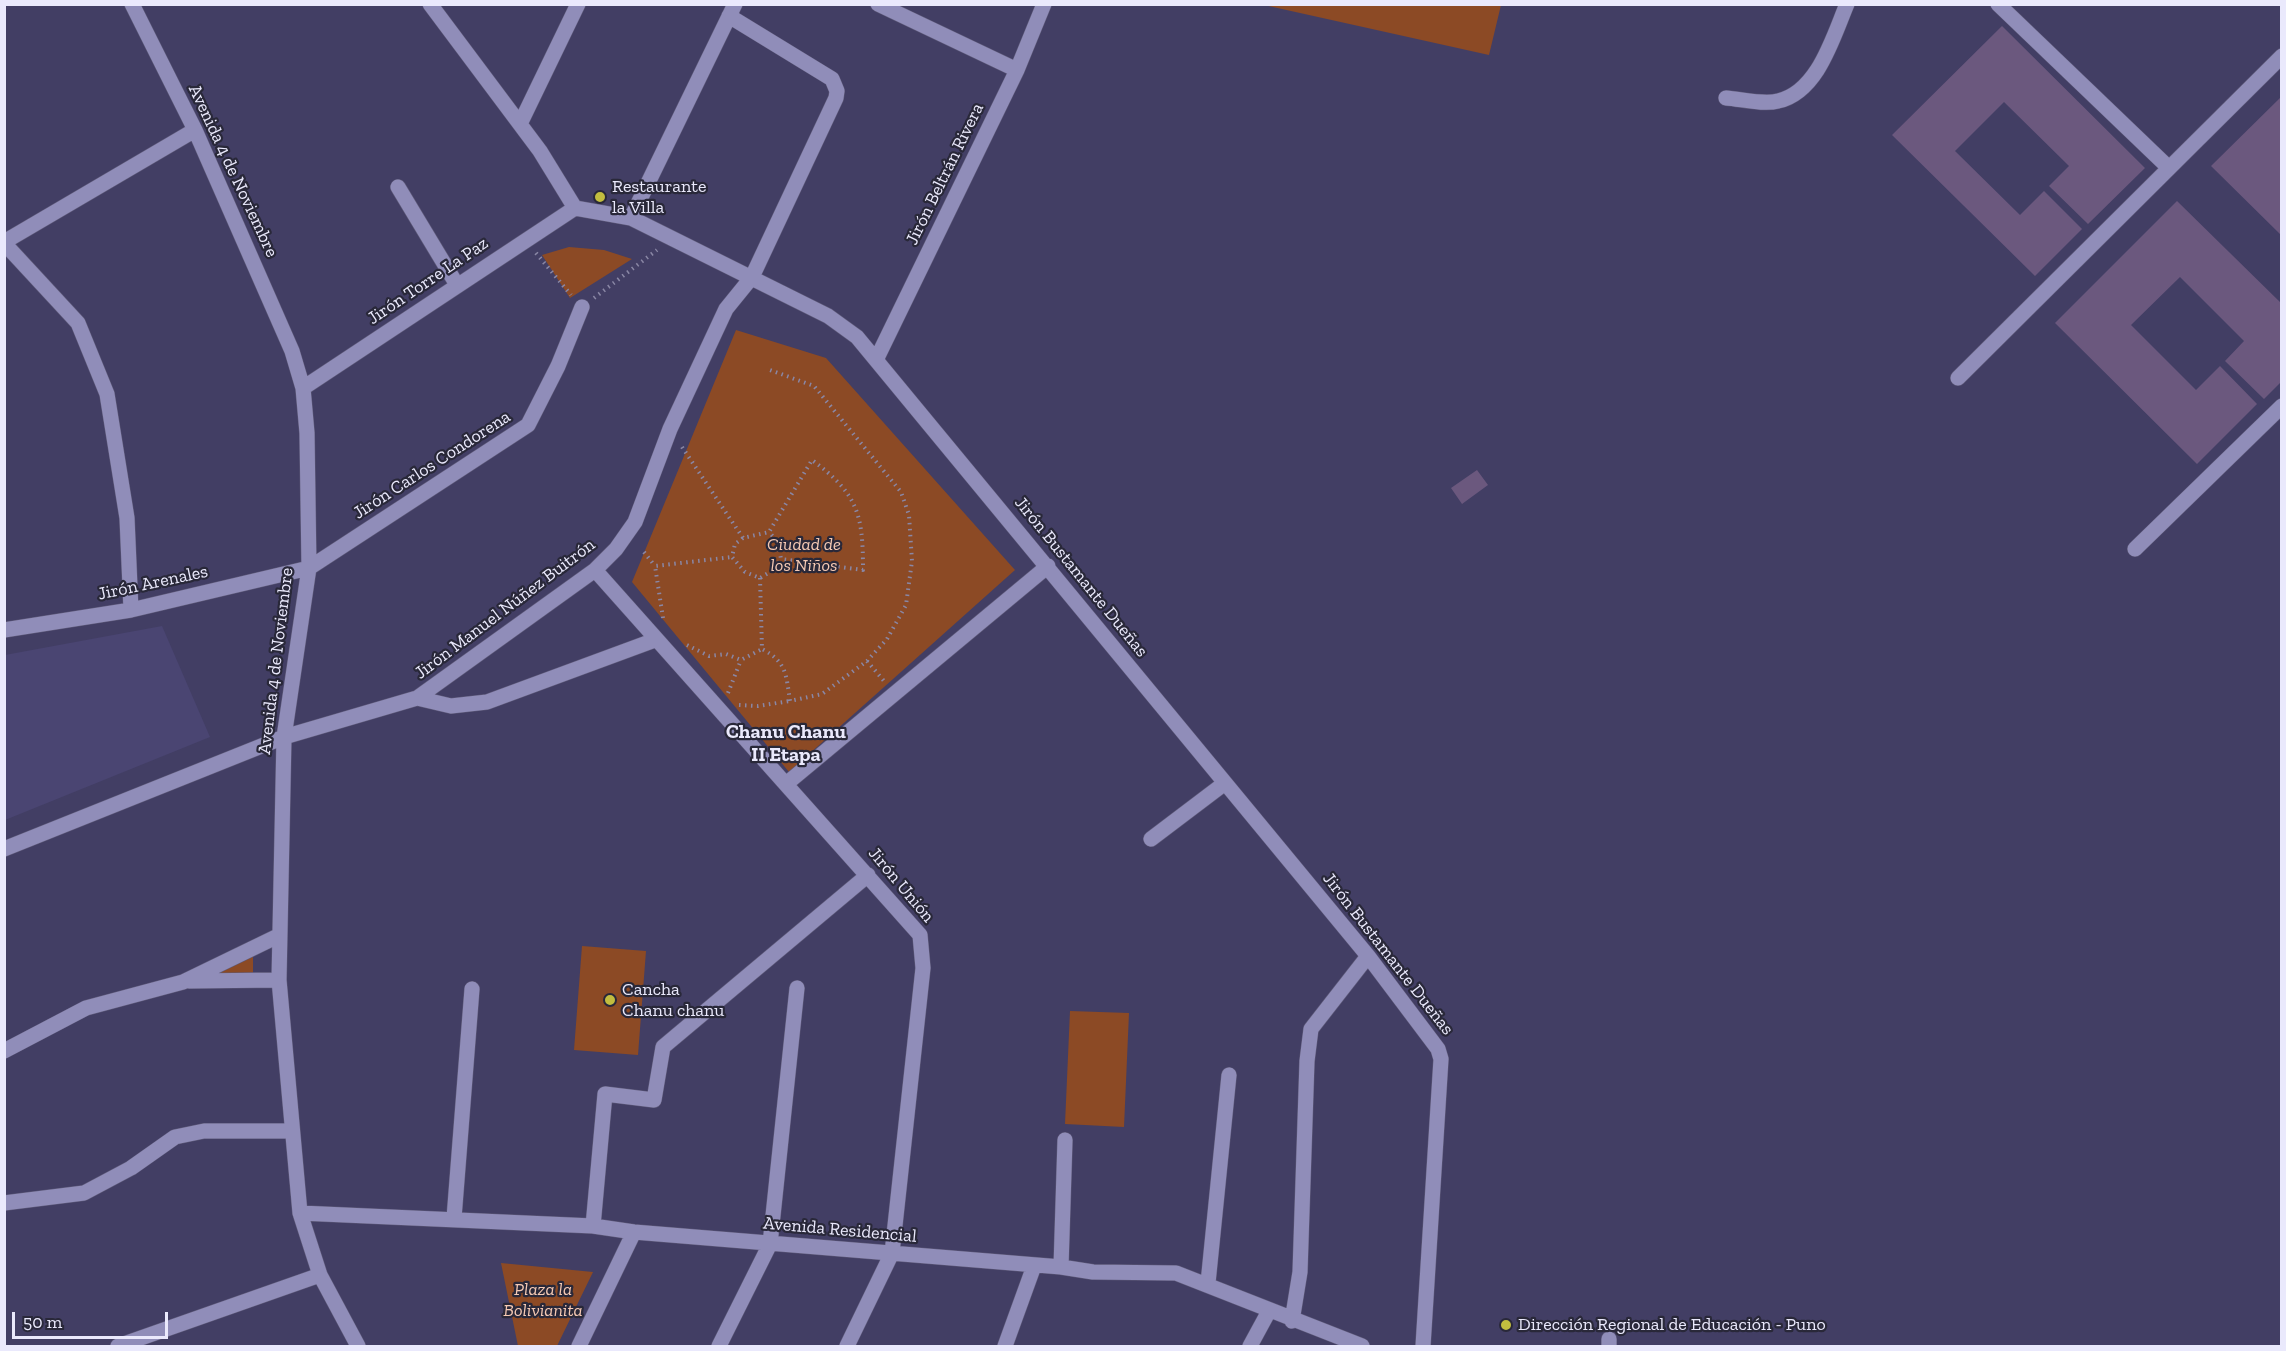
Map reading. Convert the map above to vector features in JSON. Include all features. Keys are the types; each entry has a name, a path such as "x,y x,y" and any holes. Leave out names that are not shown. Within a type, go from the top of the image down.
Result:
{"street":[{"name":"Avenida 4 de Noviembre","path":"132,4 195,130 292,351 303,388 307,433 309,568 284,737 278,936 279,980 300,1213 320,1275 358,1347"},
{"path":"430,4 520,124 576,208"},
{"path":"520,124 578,4"},
{"path":"878,4 899,8 1017,70"},
{"name":"Jirón Beltrán Rivera","path":"877,358 1017,70 1044,4"},
{"path":"1726,98 1778,102 1803,88 1821,64 1847,4"},
{"path":"1998,4 2169,168"},
{"path":"632,218 732,10"},
{"name":"Jirón Manuel Núñez Buitrón","path":"4,849 284,737 417,698 595,570 616,549 635,522 670,429 726,309 752,277 836,98 837,90 832,80 732,10"},
{"path":"1958,378 2282,56"},
{"path":"132,610 127,518 107,394 78,323 4,243 195,130"},
{"path":"398,187 457,285"},
{"name":"Jirón Bustamante Dueñas","path":"576,208 632,218 828,316 857,337 877,358 1368,956 1438,1049 1441,1059 1423,1347"},
{"name":"Jirón Torre La Paz","path":"303,388 525,239 576,208"},
{"name":"Jirón Carlos Condorena","path":"309,568 528,425 558,366 582,307"},
{"path":"2135,549 2282,406"},
{"path":"786,784 1048,566"},
{"name":"Jirón Arenales","path":"4,630 132,610 309,568"},
{"name":"Jirón Unión","path":"595,570 920,935 924,951 892,1253 847,1347"},
{"path":"417,698 451,705 487,702 655,640"},
{"path":"1151,839 1226,783"},
{"path":"593,1226 605,1094 654,1100 663,1047 868,875"},
{"path":"4,1051 86,1008 183,981 278,936"},
{"path":"1292,1321 1300,1272 1307,1061 1311,1029 1368,956"},
{"path":"183,981 279,980"},
{"path":"719,1347 770,1244 797,988"},
{"path":"454,1218 472,989"},
{"path":"1208,1283 1229,1075"},
{"path":"4,1203 84,1193 131,1168 175,1137 204,1131 291,1131"},
{"path":"1061,1267 1065,1140"},
{"name":"Avenida Residencial","path":"300,1213 454,1218 593,1226 634,1232 1061,1267 1093,1272 1176,1273 1208,1283 1292,1321 1362,1347"},
{"path":"579,1347 634,1232"},
{"path":"1005,1347 1034,1266"},
{"path":"117,1347 320,1275"},
{"path":"1250,1347 1269,1311"}],"path":[{"path":"525,239 582,307 672,238"},
{"path":"737,705 759,706 822,694 867,661 887,639 906,605 912,561 909,515 901,492 814,386 770,370"},
{"path":"670,429 743,538"},
{"path":"732,557 735,544 743,538 769,532 812,460 832,475 853,499 863,530 863,570 781,559"},
{"path":"760,578 775,569 781,559 778,542 769,532"},
{"path":"645,552 655,566 664,625"},
{"path":"655,566 732,557"},
{"path":"732,557 745,572 760,578"},
{"path":"760,578 762,649"},
{"path":"682,642 709,656 726,654 741,660"},
{"path":"762,649 777,657 785,673 790,701"},
{"path":"727,696 730,681 741,660 762,649"},
{"path":"867,661 887,685"}],"shaded area":[{"path":"162,626 210,737 5,820 5,655"}],"green space":[{"path":"1264,5 1501,5 1489,55"},
{"path":"569,247 604,250 632,259 570,298 542,255"},
{"name":"Ciudad de los Niños","path":"736,330 826,358 1015,570 789,772 632,582"},
{"name":"Cancha Chanu chanu","path":"582,946 646,951 638,1055 574,1050"},
{"path":"253,955 253,976 209,976"},
{"path":"1070,1011 1129,1013 1124,1127 1065,1124"},
{"name":"Plaza la Bolivianita","path":"501,1263 593,1272 557,1346 518,1346"}],"building":[{"path":"2002,26 2145,168 2088,224 2049,186 2069,166 2004,102 1955,151 2020,215 2044,191 2082,229 2035,276 1892,135"},
{"path":"2282,96 2282,236 2211,166"},
{"path":"2177,201 2282,304 2282,381 2264,399 2225,361 2244,341 2180,277 2131,325 2196,390 2220,366 2257,404 2197,464 2055,323"},
{"path":"1477,470 1488,485 1462,504 1451,488"}],"place":[{"name":"Restaurante la Villa","path":"600,197"},
{"name":"Cancha Chanu chanu","path":"610,1000"},
{"name":"Dirección Regional de Educación - Puno","path":"1506,1325"}],"district":[{"name":"Chanu Chanu II Etapa","path":"786,744"}]}
